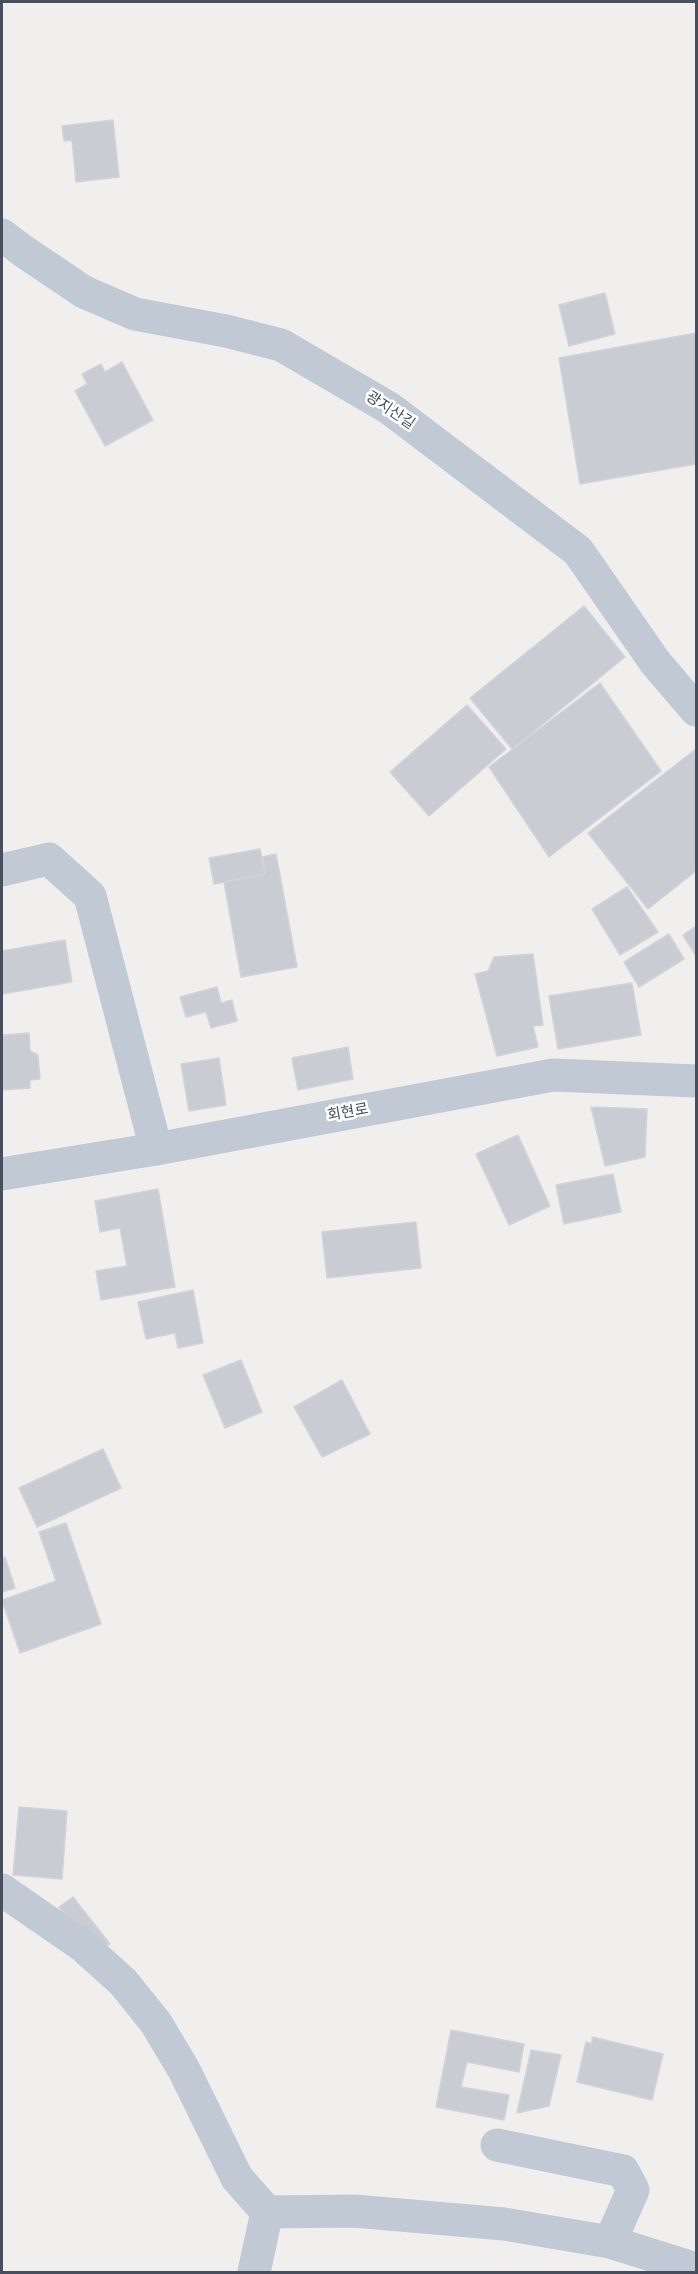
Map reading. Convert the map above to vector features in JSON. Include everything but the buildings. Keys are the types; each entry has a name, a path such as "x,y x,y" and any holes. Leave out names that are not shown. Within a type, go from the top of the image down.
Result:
{"street":[{"name":"광지산길","path":"2,235 84,292 135,314 226,331 281,345 389,408 578,551 655,662 696,710"},
{"path":"2,870 49,859 90,896 156,1149"},
{"name":"회현로","path":"2,1174 156,1149 553,1075 696,1082"},
{"path":"2,1890 83,1946 123,1982 156,2023 184,2070 237,2178 267,2212 354,2211 504,2224 610,2242 696,2269"},
{"path":"497,2145 623,2171 633,2190 610,2242"},
{"path":"254,2272 267,2212"}]}
